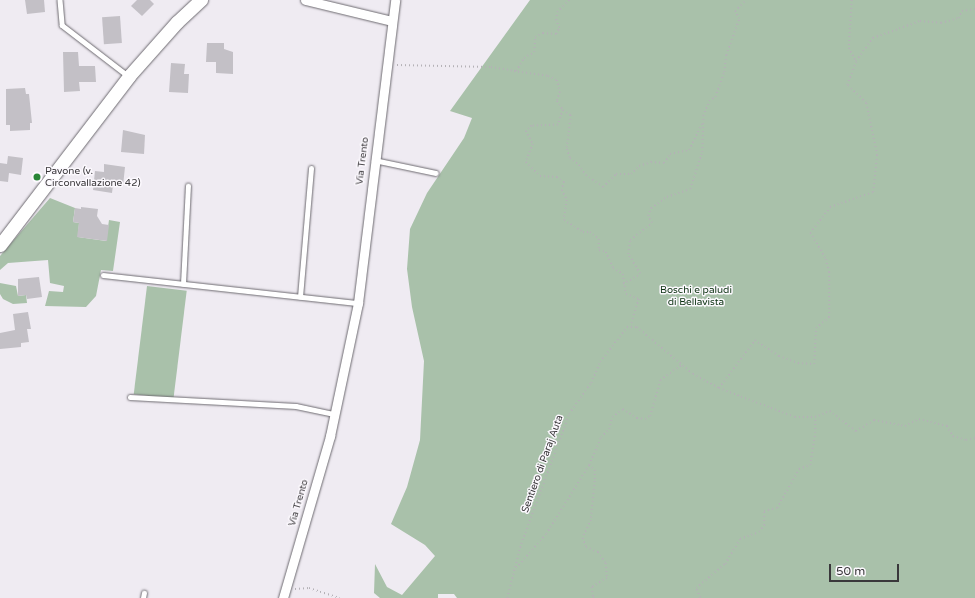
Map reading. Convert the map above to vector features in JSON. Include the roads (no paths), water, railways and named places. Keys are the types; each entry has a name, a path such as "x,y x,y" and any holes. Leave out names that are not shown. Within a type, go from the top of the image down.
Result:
{"main road":[{"path":"0,245 129,76 177,22 201,0"}],"street":[{"path":"306,0 392,21"},
{"name":"Via Trento","path":"283,598 335,414 358,303 374,160 395,0"}],"lane":[{"path":"60,0 62,25 129,76"},
{"path":"374,160 436,173"},
{"path":"300,297 311,168"},
{"path":"183,284 188,186"},
{"path":"103,274 358,303"},
{"path":"130,397 296,406 335,414"}],"place":[{"name":"Pavone (v. Circonvallazione 42)","path":"37,177"}],"park label":[{"name":"Boschi e paludi di Bellavista","path":"696,296"}]}
